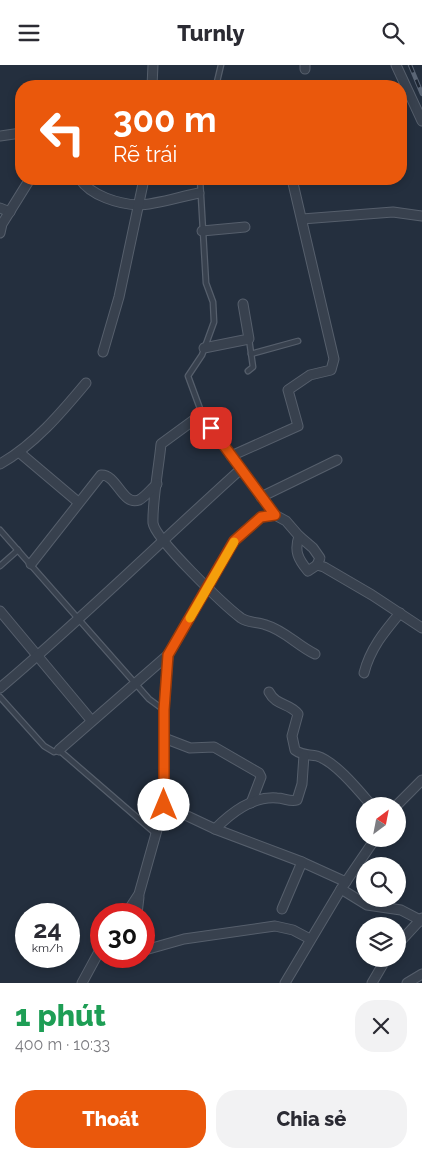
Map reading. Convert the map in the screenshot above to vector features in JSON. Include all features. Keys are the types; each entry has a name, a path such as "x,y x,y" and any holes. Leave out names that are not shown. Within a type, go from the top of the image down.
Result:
{"street":[{"path":"152,80 153,65"},
{"path":"396,65 403,80"},
{"path":"407,89 422,121"},
{"path":"0,136 15,134"},
{"path":"0,233 2,224 26,185"},
{"path":"84,185 102,197 139,205 199,193"},
{"path":"104,352 119,297 143,185"},
{"path":"231,456 298,427 288,390 310,375 331,370 333,365 334,359 294,185"},
{"path":"0,207 10,212"},
{"path":"302,219 392,212 422,216"},
{"path":"202,231 246,227"},
{"path":"204,348 248,339 243,304"},
{"path":"0,464 20,453 86,383"},
{"path":"202,414 161,443 153,525 207,589 242,619 266,625 280,632 300,647 315,654"},
{"path":"20,453 78,502"},
{"path":"261,497 337,460"},
{"path":"0,688 80,619 163,539 241,469"},
{"path":"31,564 101,475 111,477 127,497 134,500 140,500 157,484"},
{"path":"59,750 91,720 168,655 234,541 261,517 275,515 286,521 313,548 320,558 317,565 308,571 298,559 296,547 299,536"},
{"path":"317,565 324,567 422,628"},
{"path":"0,611 91,720"},
{"path":"364,673 367,660 377,642 400,613"},
{"path":"138,903 155,833 164,805 164,710 168,655"},
{"path":"269,692 274,701 297,711 292,746 304,755 318,756 356,786 365,797"},
{"path":"164,738 190,748 214,747 259,773 262,777 251,803"},
{"path":"215,829 229,814 251,803 266,798 297,800 302,784 304,755"},
{"path":"405,797 422,780"},
{"path":"164,805 215,829 302,863 344,886 367,905 401,910 422,920 406,936"},
{"path":"285,983 310,939 370,847"},
{"path":"282,909 302,863"},
{"path":"134,903 139,895"},
{"path":"155,948 184,939 275,926 293,930 310,939"},
{"path":"372,983 381,967"},
{"path":"82,983 90,968"},
{"path":"407,983 422,974"}],"lane":[{"path":"217,80 221,65"},
{"path":"200,185 206,283 213,302 214,322 204,348 188,376 202,414 275,515"},
{"path":"248,339 253,367 248,371"},
{"path":"251,354 298,341"},
{"path":"0,530 149,699 164,710"},
{"path":"0,565 18,550"},
{"path":"0,697 44,747 54,752 59,750 155,833"}],"railway":[{"path":"410,65 422,94"}],"slow traffic":[{"path":"190,618 234,542"}],"route":[{"path":"164,805 164,710 168,655 234,541 261,517 275,515 211,428"}]}
